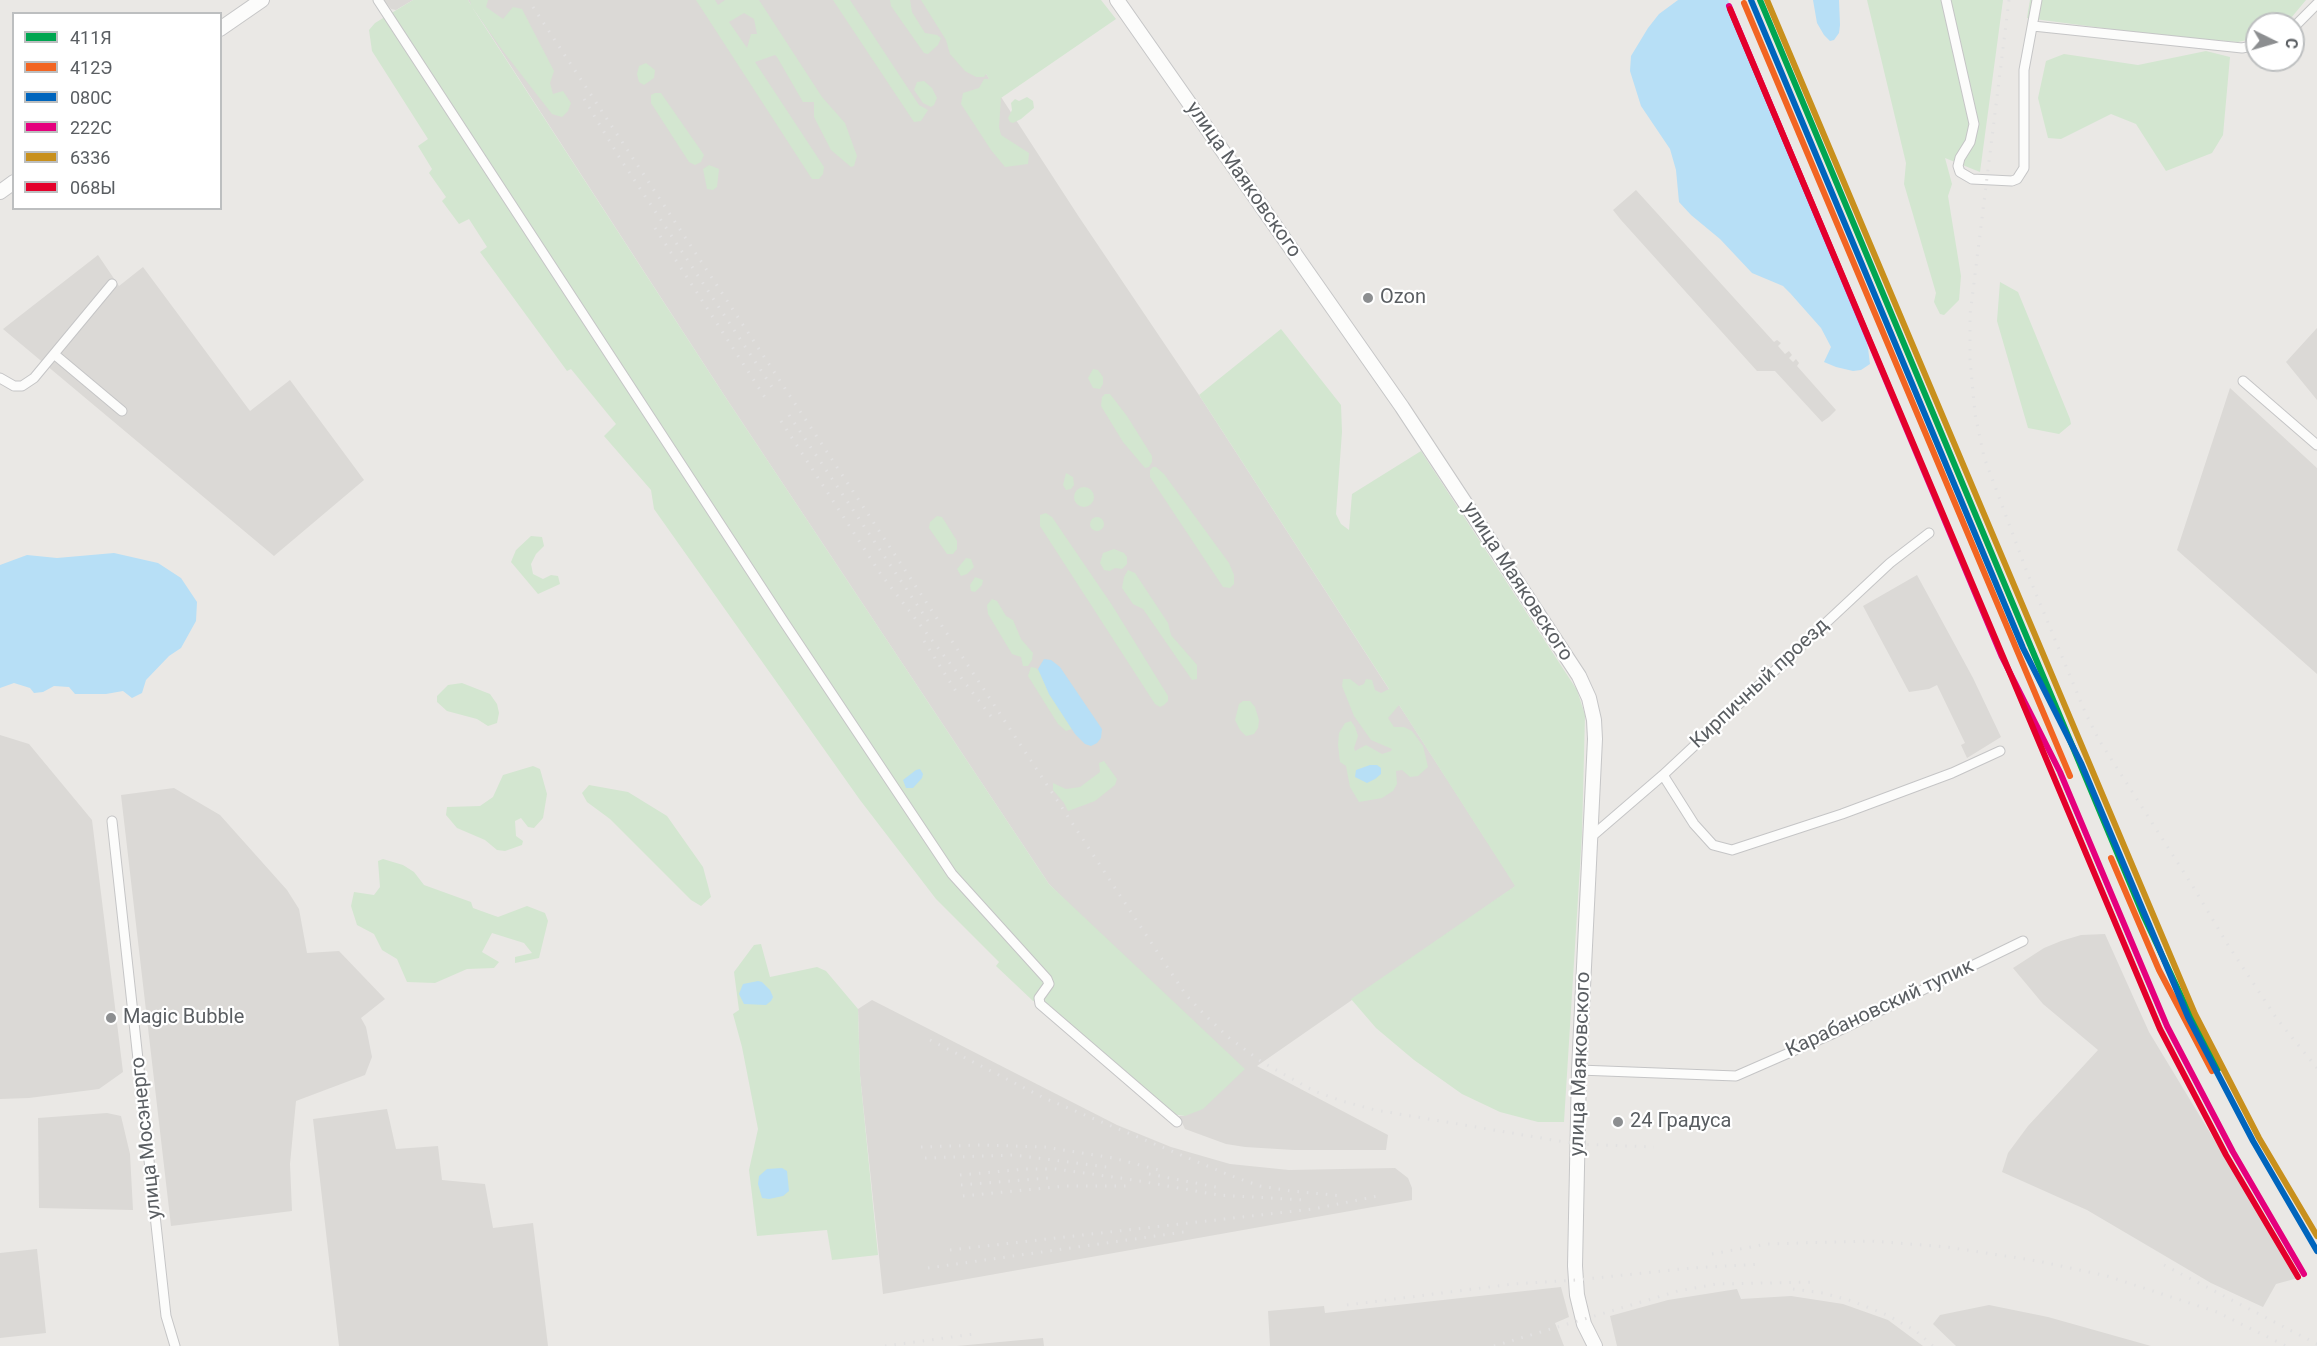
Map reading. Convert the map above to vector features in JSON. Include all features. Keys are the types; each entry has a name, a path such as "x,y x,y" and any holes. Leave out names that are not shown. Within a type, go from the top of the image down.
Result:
{"street":[{"path":"222,28 262,0"},
{"path":"378,0 784,622 952,874 1047,979 1049,984 1039,998 1040,1004 1177,1122"},
{"name":"улица Маяковского","path":"1117,0 1402,407 1579,676 1589,698 1595,739 1579,1070 1575,1266 1577,1295 1584,1324 1594,1346"},
{"path":"1946,0 1974,124 1970,142 1960,158 1958,166 1960,172 1972,179 2012,181 2017,179 2024,168 2024,70 2037,0"},
{"path":"2305,16 2317,4"},
{"path":"2033,26 2245,47"},
{"path":"0,378 15,386 22,386 34,378 112,284"},
{"path":"54,354 122,411"},
{"path":"2243,381 2317,446"},
{"name":"Кирпичный проезд","path":"1592,837 1663,776 1890,562 1929,533"},
{"path":"1663,776 1694,824 1713,845 1732,850 1842,814 1952,773 2000,751"},
{"name":"улица Мосэнерго","path":"112,821 166,1316 175,1346"},
{"name":"Карабановский тупик","path":"1579,1070 1736,1076 1830,1035 2023,940"}],"shaded area":[{"path":"384,0 413,0 396,10 391,9"},
{"path":"468,0 938,0 1079,217 1199,395 1516,886 1257,1066 1388,1135 1386,1150 1294,1150 1245,1147 1226,1144 1185,1129 1179,1116 1185,1116 1094,929 1049,884 728,401"},
{"path":"1636,190 1774,342 1777,340 1781,343 1778,346 1785,354 1789,351 1792,355 1789,358 1793,362 1796,359 1799,363 1797,366 1836,410 1829,417 1822,422 1775,371 1757,371 1621,220 1613,210"},
{"path":"98,255 119,286 143,267 250,411 290,380 364,480 274,556 3,329"},
{"path":"2317,328 2317,400 2286,362"},
{"path":"2230,388 2317,468 2317,674 2177,550"},
{"path":"1917,575 1973,678 2001,737 1967,758 1961,745 1965,743 1937,685 1929,689 1909,692 1863,606"},
{"path":"0,735 29,744 92,820 123,1072 99,1089 29,1098 0,1099"},
{"path":"174,788 220,815 287,890 299,909 307,953 339,951 385,999 361,1018 366,1027 372,1057 365,1075 296,1101 290,1164 292,1211 171,1226 121,795"},
{"path":"2105,934 2149,1032 2298,1278 2276,1284 2263,1307 2211,1283 2087,1210 2002,1172 2008,1153 2028,1126 2098,1050 2043,1004 2013,968 2044,948 2061,941 2081,935"},
{"path":"872,1000 1117,1125 1171,1147 1230,1164 1289,1170 1395,1168 1408,1178 1412,1188 1412,1200 883,1294 860,1075 858,1009"},
{"path":"387,1109 396,1149 438,1146 442,1180 485,1184 493,1228 533,1223 548,1346 339,1346 313,1119"},
{"path":"107,1113 121,1116 130,1154 133,1210 39,1208 38,1118"},
{"path":"37,1249 46,1333 0,1338 0,1253"},
{"path":"1561,1287 1569,1317 1555,1323 1564,1346 1270,1346 1268,1311 1324,1306 1325,1313"},
{"path":"1737,1289 1741,1299 1791,1296 1843,1304 1888,1320 1923,1346 1617,1346 1610,1316 1668,1300"},
{"path":"1989,1305 2048,1317 2151,1346 1956,1346 1933,1324 1940,1315"},
{"path":"1043,1338 1044,1346 957,1346"}],"green space":[{"path":"413,0 468,0 471,5 470,0 488,0 486,7 503,19 513,7 522,9 554,71 550,83 553,94 563,91 571,103 568,111 562,117 552,114 472,7 728,401 1049,884 1245,1069 1203,1109 1185,1116 1171,1114 1048,1004 1033,1001 996,966 999,962 936,899 860,800 654,509 651,490 604,436 616,424 571,369 567,371 480,252 487,247 469,219 459,224 442,201 446,197 429,173 432,169 418,146 428,139 372,51 369,30 375,23"},
{"path":"696,0 715,0 718,5 725,0 759,0 822,97 845,123 857,156 854,166 851,167 831,150 814,117 814,102 803,102 777,57 775,55 755,62 824,167 819,179 812,179","holes":["744,13 754,19 757,34 751,34 747,48 729,22"]},
{"path":"833,0 850,0 919,105 928,110 921,121 914,122"},
{"path":"890,0 910,0 912,12 925,33 941,38 938,45 928,54 924,53 891,6"},
{"path":"921,0 1101,0 1116,19 1001,98 999,127 1001,135 1029,153 1028,164 1005,167 961,104 963,93 979,88 984,79 989,79 986,74 984,77 976,77 965,71 950,54 946,40"},
{"path":"1867,0 2003,0 1980,172 1945,158 1952,184 1948,196 1961,276 1959,300 1944,315 1940,314 1934,302 1936,293 1904,184 1906,163"},
{"path":"2030,0 2306,0 2296,12 2245,12 2245,41 2238,42 2163,36 2027,18"},
{"path":"2206,51 2230,57 2223,135 2212,153 2166,171 2136,124 2111,114 2061,139 2048,138 2038,98 2046,61 2064,54 2138,65"},
{"path":"646,63 655,70 654,78 644,85 639,82 637,74 639,66"},
{"path":"924,81 932,88 937,98 931,107 923,103 914,90 917,82"},
{"path":"661,93 704,155 701,162 695,165 689,162 651,103 651,95"},
{"path":"1027,97 1033,101 1034,108 1021,119 1010,122 1008,118 1012,110 1011,103 1015,99 1019,101"},
{"path":"709,165 719,169 717,187 713,190 707,189 703,169"},
{"path":"2000,282 2018,292 2070,419 2071,424 2059,434 2028,428 1997,321"},
{"path":"1281,329 1341,405 1342,432 1336,514 1341,524 1349,530 1352,494 1421,451 1577,690 1585,715 1582,834 1564,1122 1538,1122 1500,1112 1462,1094 1414,1060 1376,1028 1351,999 1515,886 1399,705 1388,718 1394,727 1404,727 1412,731 1423,746 1428,767 1418,776 1410,777 1402,770 1396,771 1397,784 1393,791 1382,798 1359,802 1350,787 1346,766 1340,762 1338,745 1339,733 1345,723 1351,721 1355,727 1358,736 1355,751 1366,745 1382,754 1392,749 1371,740 1354,716 1342,686 1343,679 1350,679 1359,686 1364,684 1366,679 1372,680 1375,690 1381,693 1389,689 1199,395"},
{"path":"1093,369 1098,370 1103,377 1100,389 1093,388 1088,378"},
{"path":"1110,394 1127,416 1152,456 1149,467 1145,468 1123,442 1101,406 1102,397"},
{"path":"1153,467 1164,474 1229,563 1234,575 1234,584 1230,588 1223,587 1150,477 1150,470"},
{"path":"1066,473 1073,477 1074,485 1071,489 1066,490 1063,485"},
{"path":"1084,487 1091,490 1094,497 1091,504 1084,507 1077,504 1074,497 1077,490"},
{"path":"1046,513 1052,517 1112,605 1168,696 1168,701 1164,705 1160,707 1155,704 1040,526 1040,515"},
{"path":"937,516 942,517 957,541 957,549 953,554 947,554 929,528 930,522"},
{"path":"1094,517 1100,517 1104,524 1100,531 1094,531 1090,527 1090,521"},
{"path":"531,536 542,537 544,546 536,554 531,564 533,574 543,579 551,575 558,576 560,584 538,594 511,562 516,550"},
{"path":"1114,549 1124,553 1127,557 1127,564 1122,569 1104,570 1100,563 1103,553"},
{"path":"966,558 971,559 974,567 961,576 957,569"},
{"path":"1128,570 1135,573 1168,623 1171,635 1197,665 1197,679 1192,680 1143,609 1133,604 1122,588"},
{"path":"975,577 983,580 982,585 975,592 971,591 970,585"},
{"path":"992,599 997,601 1006,616 1013,620 1021,639 1033,653 1028,666 1023,666 1021,657 1012,654 988,614 987,605"},
{"path":"1031,667 1036,668 1044,676 1072,729 1066,731 1058,724 1028,676"},
{"path":"462,683 490,694 497,704 499,713 497,723 488,726 477,719 447,711 437,702 437,696 448,685"},
{"path":"1243,701 1250,701 1255,707 1259,720 1254,734 1246,736 1235,720 1239,704"},
{"path":"1104,761 1117,779 1115,785 1095,801 1068,811 1053,790 1053,783 1066,789 1080,787 1100,772 1099,763"},
{"path":"533,766 540,769 547,794 543,818 534,828 528,827 521,818 515,821 516,836 523,841 522,845 505,851 497,850 485,840 457,828 446,815 447,807 480,806 493,797 503,775"},
{"path":"589,785 628,792 667,816 703,867 711,897 701,906 691,900 610,819 587,802 582,793"},
{"path":"383,859 403,865 414,872 424,885 471,902 473,908 498,917 527,906 545,913 548,921 539,958 515,963 515,957 532,953 524,943 492,933 482,952 499,962 494,968 467,969 435,983 407,982 397,959 382,950 374,934 357,925 351,906 354,892 374,895 380,887 378,861"},
{"path":"761,944 770,977 817,967 826,971 858,1009 860,1075 878,1255 832,1260 827,1230 757,1236 749,1170 758,1129 733,1014 739,1010 734,972 754,945"}],"water":[{"path":"1678,0 1728,0 1863,327 1870,364 1861,370 1853,371 1824,362 1831,347 1821,328 1790,293 1783,286 1752,273 1720,239 1679,202 1676,170 1670,149 1641,106 1630,71 1631,56 1648,28 1659,14"},
{"path":"1813,0 1839,0 1839,33 1834,40 1830,41 1824,35 1817,23"},
{"path":"114,553 158,563 181,578 197,602 196,621 181,648 169,656 146,680 142,693 132,698 123,691 106,694 75,694 69,687 54,686 43,692 34,693 30,688 14,683 0,688 0,565 27,555 57,558"},
{"path":"1044,659 1051,660 1060,667 1102,729 1101,738 1097,743 1091,746 1085,744 1075,734 1049,694 1038,669"},
{"path":"1377,765 1381,768 1381,774 1367,783 1355,777 1356,770"},
{"path":"920,769 923,774 922,778 913,788 906,788 903,780"},
{"path":"758,981 770,990 773,997 771,1001 766,1005 744,1004 739,994 743,984"},
{"path":"782,1168 787,1171 789,1191 783,1196 762,1198 758,1184 759,1176 767,1169"}],"railway":[{"path":"2009,0 1970,315 1970,359 1975,414 1984,457 2027,572 2085,712 2099,740 2277,1019 2317,1068"},
{"path":"533,7 1162,959 1186,995 1204,1014 1228,1037 1262,1062 1314,1091 1342,1101 1375,1110 1577,1144 1654,1147"},
{"path":"584,99 621,160 776,393"},
{"path":"655,228 766,399"},
{"path":"789,415 930,624"},
{"path":"781,421 880,573 993,719"},
{"path":"924,641 957,693"},
{"path":"930,1040 1044,1098 1229,1175 1260,1186 1343,1196"},
{"path":"921,1147 981,1145 1045,1147 1113,1158 1159,1170"},
{"path":"925,1158 1014,1155 1107,1167"},
{"path":"960,1175 1026,1169 1056,1169 1218,1195 1304,1200"},
{"path":"1149,1174 1216,1187"},
{"path":"961,1185 1048,1178"},
{"path":"963,1196 1066,1186 1127,1186"},
{"path":"950,1250 1313,1209 1378,1196"},
{"path":"928,1268 1184,1232"},
{"path":"1712,1254 1767,1244 1871,1241 1947,1247 2038,1261 2107,1276 2217,1312 2286,1346"},
{"path":"1347,1305 1513,1284 1762,1264"},
{"path":"2164,1265 2317,1344"},
{"path":"1494,1346 1678,1291 1716,1284 1817,1282"},
{"path":"1793,1289 1823,1293 1852,1301 1887,1315 1916,1331 1933,1346"},
{"path":"885,1346 974,1334"}],"transit line":[{"name":"080С","path":"1751,0 2023,648 2081,763 2188,1017 2253,1141 2317,1251"},
{"name":"411Я","path":"1760,0 2144,917 2191,1017 2219,1068"},
{"name":"6336","path":"1767,0 2195,1014 2259,1138 2317,1236"},
{"name":"412Э","path":"1744,3 2070,776"},
{"name":"222С","path":"1729,6 2002,657 2060,772 2167,1026 2233,1152 2304,1274"},
{"name":"068Ы","path":"1730,9 2160,1029 2226,1155 2298,1277"},
{"name":"412Э","path":"2111,858 2159,970 2212,1071"}],"place":[{"name":"Ozon","path":"1368,298"},
{"name":"Magic Bubble","path":"111,1018"},
{"name":"24 Градуса","path":"1618,1122"}]}
